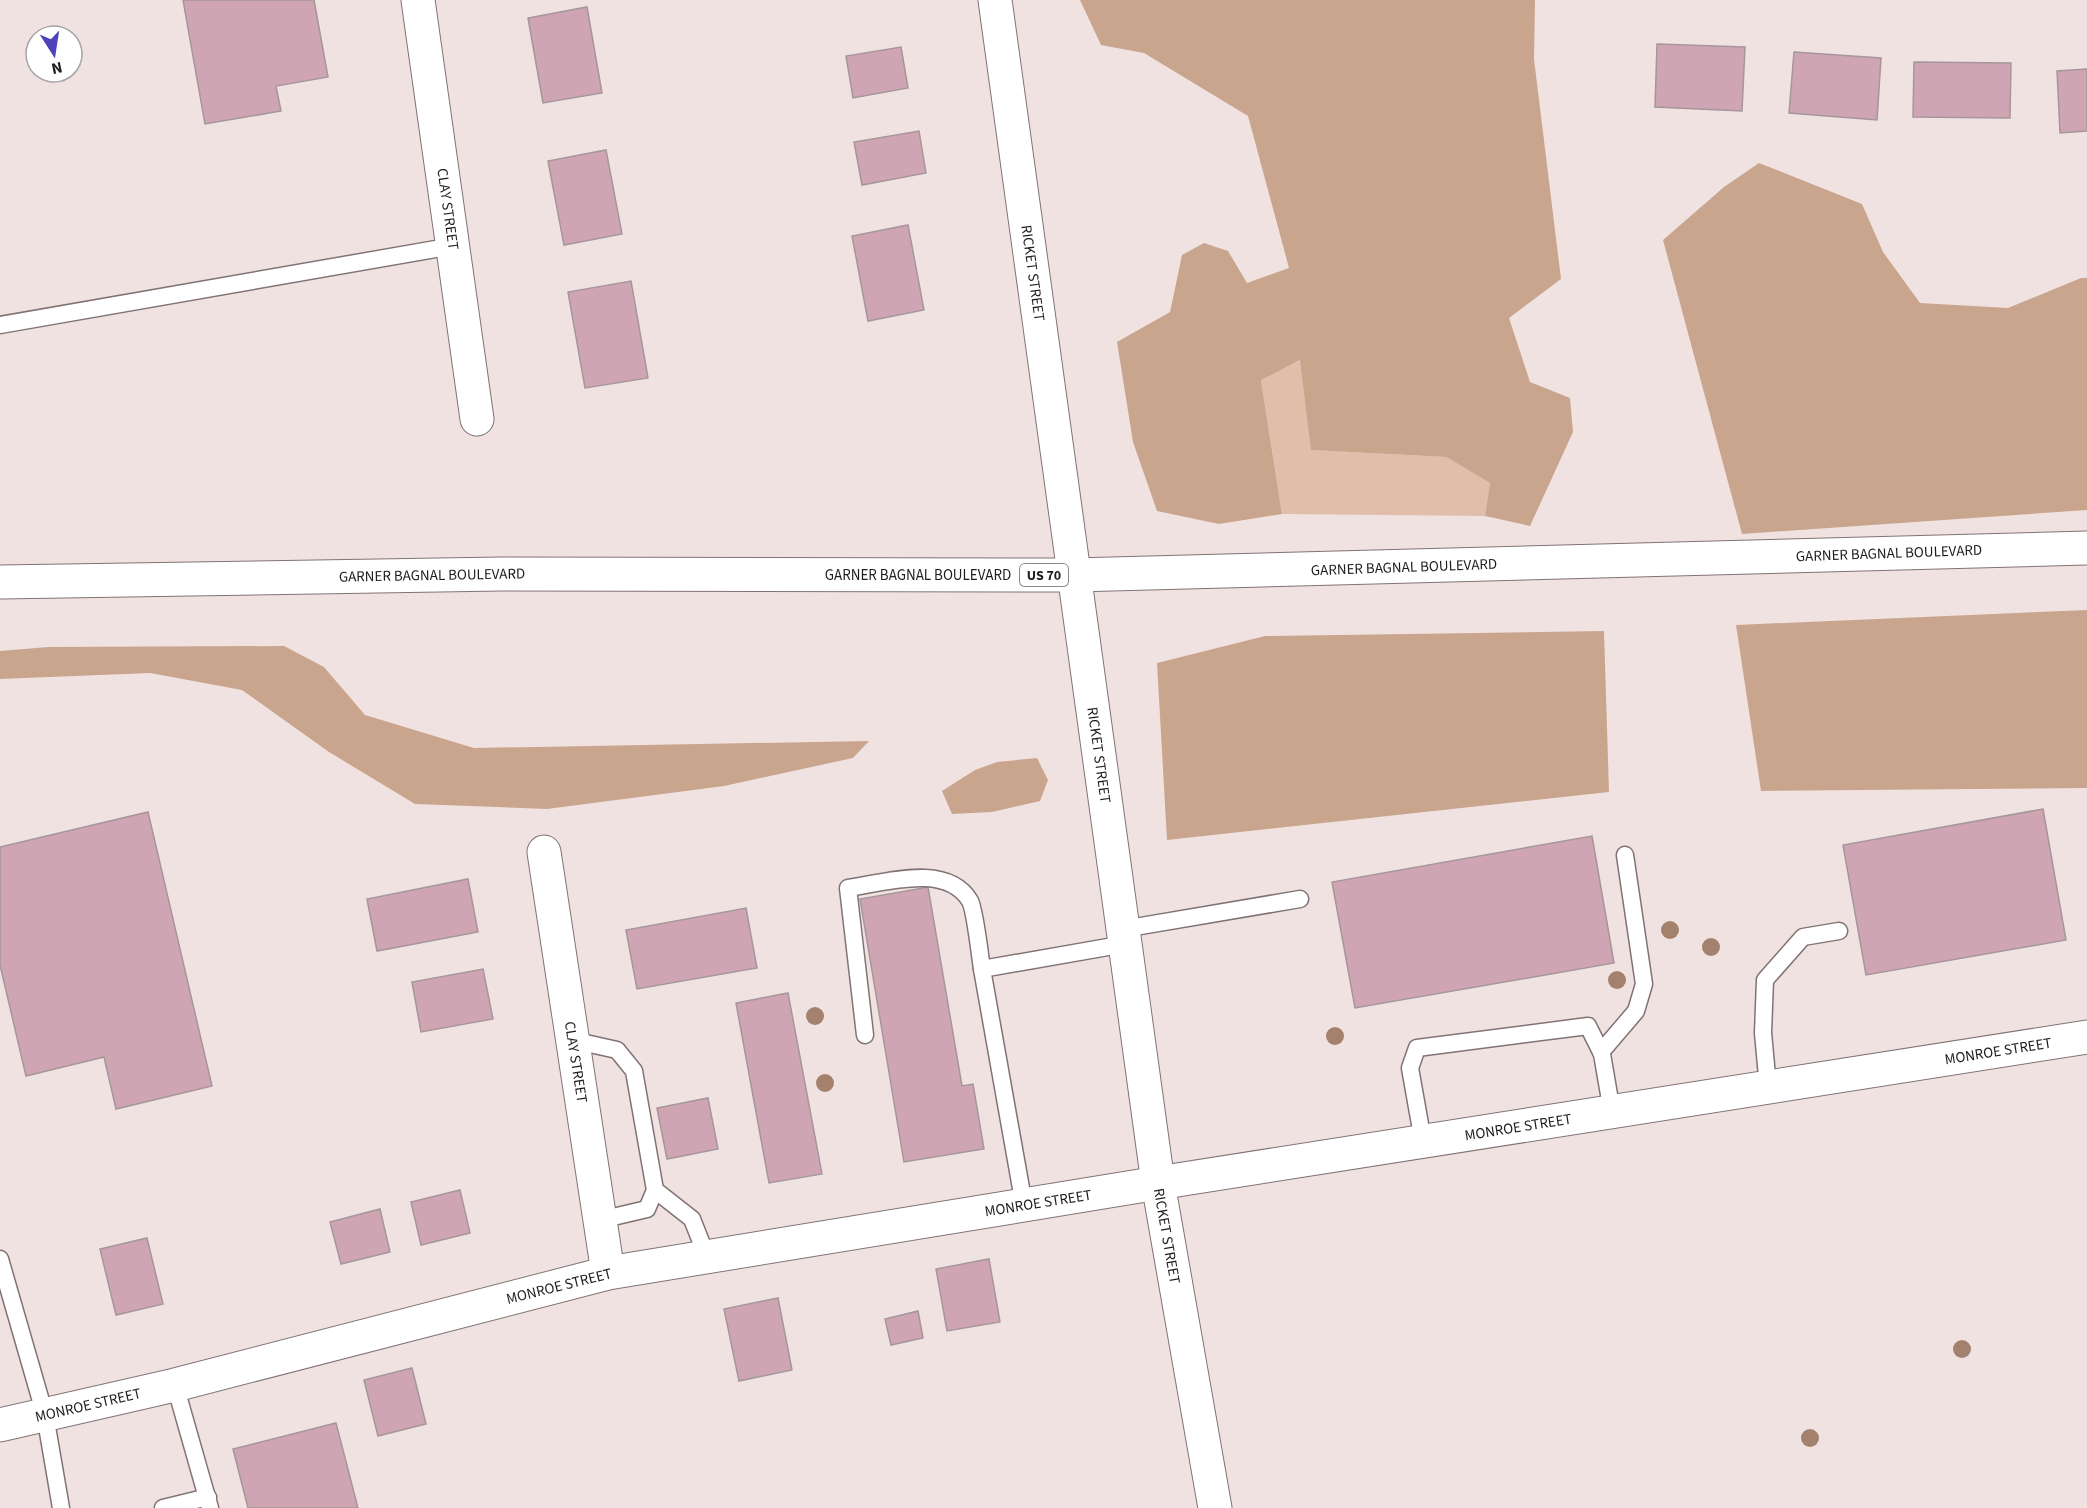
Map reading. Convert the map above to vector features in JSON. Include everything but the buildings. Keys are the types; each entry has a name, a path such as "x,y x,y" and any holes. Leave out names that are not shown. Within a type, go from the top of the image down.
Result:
{"main road":[{"name":"CLAY STREET","path":"418,0 477,418"},
{"name":"RICKET STREET","path":"995,0 1158,1183 1215,1508"},
{"name":"GARNER BAGNAL BOULEVARD","path":"0,582 501,574 1074,575 2087,548"},
{"name":"CLAY STREET","path":"543,852 608,1273"},
{"name":"MONROE STREET","path":"0,1425 176,1385 608,1273 1158,1183 2087,1037"}],"lane":[{"path":"0,325 453,246"},
{"path":"1601,1052 1636,1011 1644,984 1624,855"},
{"path":"865,1035 848,888 922,877 953,884 970,902 1024,1205"},
{"path":"982,969 1300,899"},
{"path":"1768,1087 1763,1033 1765,980 1803,937 1839,931"},
{"path":"1423,1142 1410,1068 1417,1048 1588,1026 1601,1052 1612,1112"},
{"path":"572,1040 617,1050 634,1071 655,1190 646,1209 600,1220"},
{"path":"655,1190 692,1219 707,1257"},
{"path":"0,1259 45,1415 61,1508"},
{"path":"163,1508 209,1503 176,1385"}],"shaded area":[{"path":"1080,0 1535,0 1534,59 1561,279 1509,318 1530,382 1570,398 1573,432 1530,526 1485,516 1490,483 1446,457 1311,450 1300,360 1261,380 1282,514 1219,524 1157,511 1133,442 1117,342 1170,312 1182,255 1204,243 1228,251 1247,283 1289,268 1248,116 1144,53 1101,45"},
{"path":"1759,163 1862,204 1883,252 1920,303 2008,308 2081,278 2087,278 2087,510 1742,534 1663,240 1724,187"},
{"path":"1301,360 1312,450 1446,457 1490,483 1485,516 1282,514 1261,379"},
{"path":"2087,610 2087,788 1761,791 1736,625"},
{"path":"1604,631 1609,792 1167,840 1157,663 1265,636"},
{"path":"284,646 324,667 365,715 474,748 869,741 853,758 724,786 547,809 415,804 329,752 242,690 150,673 0,679 0,651 48,647"},
{"path":"1037,758 1048,780 1040,801 992,812 952,814 942,791 975,770 997,762"}]}
